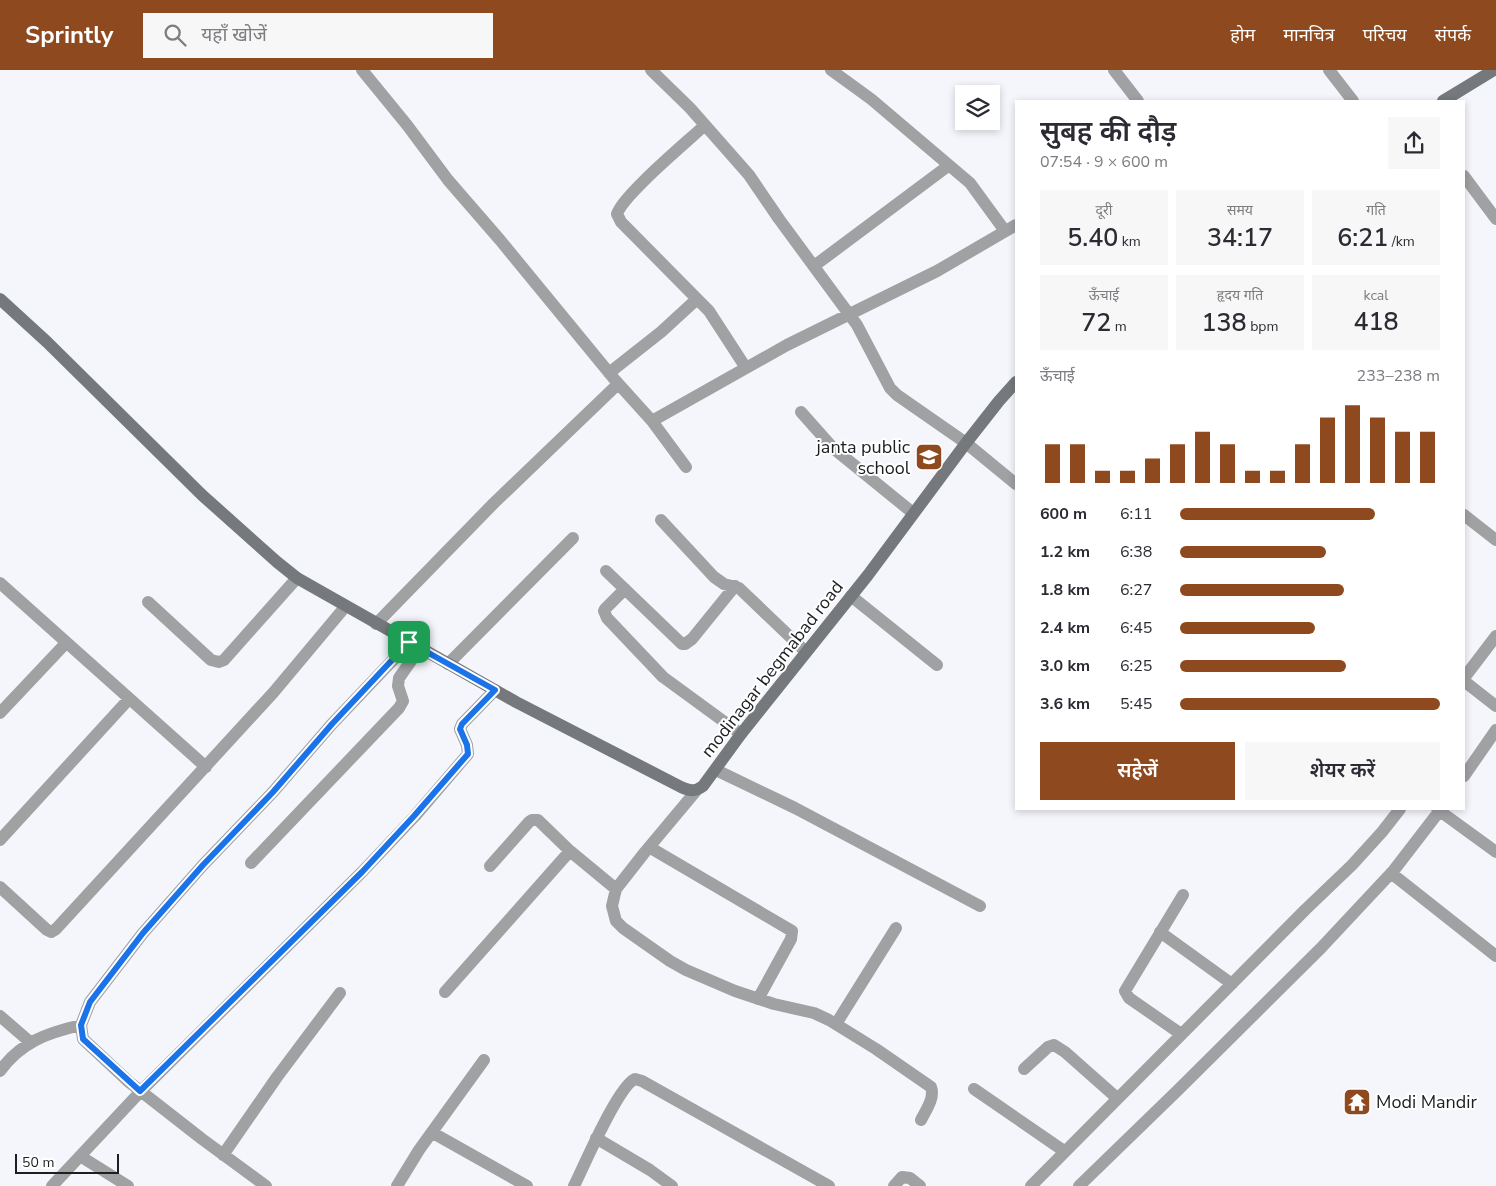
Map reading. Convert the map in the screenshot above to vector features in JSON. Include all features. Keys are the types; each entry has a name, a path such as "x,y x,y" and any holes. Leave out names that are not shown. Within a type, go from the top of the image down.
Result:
{"street":[{"path":"362,70 408,125 448,180 500,240 618,384 652,421 686,467"},
{"path":"831,70 878,105 970,184 1004,231"},
{"path":"1114,70 1137,100"},
{"path":"1329,70 1352,100"},
{"path":"1444,100 1494,70"},
{"path":"657,72 748,175 779,220 849,313 890,388 897,395 966,443 1015,483"},
{"path":"705,125 623,203 617,214 621,222 709,311 746,368"},
{"path":"814,266 948,166"},
{"path":"1465,177 1496,219"},
{"path":"652,421 849,313 937,271 1015,226"},
{"path":"0,299 47,342 202,495 297,578 489,686 681,788 696,791 616,889 613,898 613,913 616,921 622,928 686,970 758,999 814,1013 836,1024 876,1049 932,1087 932,1098 921,1120"},
{"path":"609,373 661,332 697,299"},
{"name":"modinagar begmabad road","path":"696,791 703,786 716,770 741,734 851,596 966,443 1015,383"},
{"path":"376,624 494,503 618,384"},
{"path":"801,412 833,448 913,513"},
{"path":"1465,517 1496,540"},
{"path":"661,520 714,577 724,584 735,586 744,592 806,652"},
{"path":"448,664 573,538"},
{"path":"606,570 679,642 685,644 692,639 735,586"},
{"path":"148,602 211,660 220,662 224,660 297,578"},
{"path":"625,589 605,609 606,618 664,677 741,734"},
{"path":"3,591 66,643 206,767"},
{"path":"851,596 937,665"},
{"path":"0,887 47,930 54,931 206,767 273,692 345,606"},
{"path":"1465,679 1496,636"},
{"path":"0,713 66,643"},
{"path":"251,863 399,708 403,701 398,686 399,678 414,645"},
{"path":"266,1186 140,1091 111,1066 83,1039 81,1025 90,1002 143,933 203,865 273,792 332,724 414,645"},
{"path":"1465,681 1496,706"},
{"path":"52,1186 140,1091 299,936 414,816 468,754 467,745 460,729 489,686"},
{"path":"0,840 129,699"},
{"path":"1466,769 1496,730"},
{"path":"716,770 794,808 980,906"},
{"path":"1031,1186 1352,865 1399,810"},
{"path":"1079,1186 1321,948 1391,874 1438,810"},
{"path":"1440,810 1496,852"},
{"path":"490,866 529,822 534,819 541,823 570,851 616,889"},
{"path":"649,847 765,913 792,931 791,939 758,999"},
{"path":"445,992 570,851"},
{"path":"1391,874 1496,956"},
{"path":"1181,1034 1129,998 1125,993 1126,987 1183,895"},
{"path":"836,1024 896,928"},
{"path":"1160,932 1232,984"},
{"path":"223,1155 288,1061 340,993"},
{"path":"0,1016 30,1042"},
{"path":"0,1071 20,1049 30,1042 62,1029 81,1025"},
{"path":"1024,1069 1048,1047 1054,1045 1065,1052 1117,1098"},
{"path":"397,1186 419,1150 484,1060"},
{"path":"574,1186 596,1138 626,1086 635,1079 642,1080 829,1186"},
{"path":"974,1089 1064,1151"},
{"path":"433,1133 527,1186"},
{"path":"596,1138 650,1170 672,1186"},
{"path":"80,1156 128,1186"},
{"path":"894,1186 902,1177 910,1178 920,1186"}],"place":[{"name":"janta public school","path":"929,457"},
{"name":"Modi Mandir","path":"1357,1102"}],"route":[{"path":"409,642 495,690 462,724 460,729 469,750 468,754 362,872 140,1091 83,1039 81,1025 90,1002 143,933 203,865 273,792 332,724 409,642"}]}
